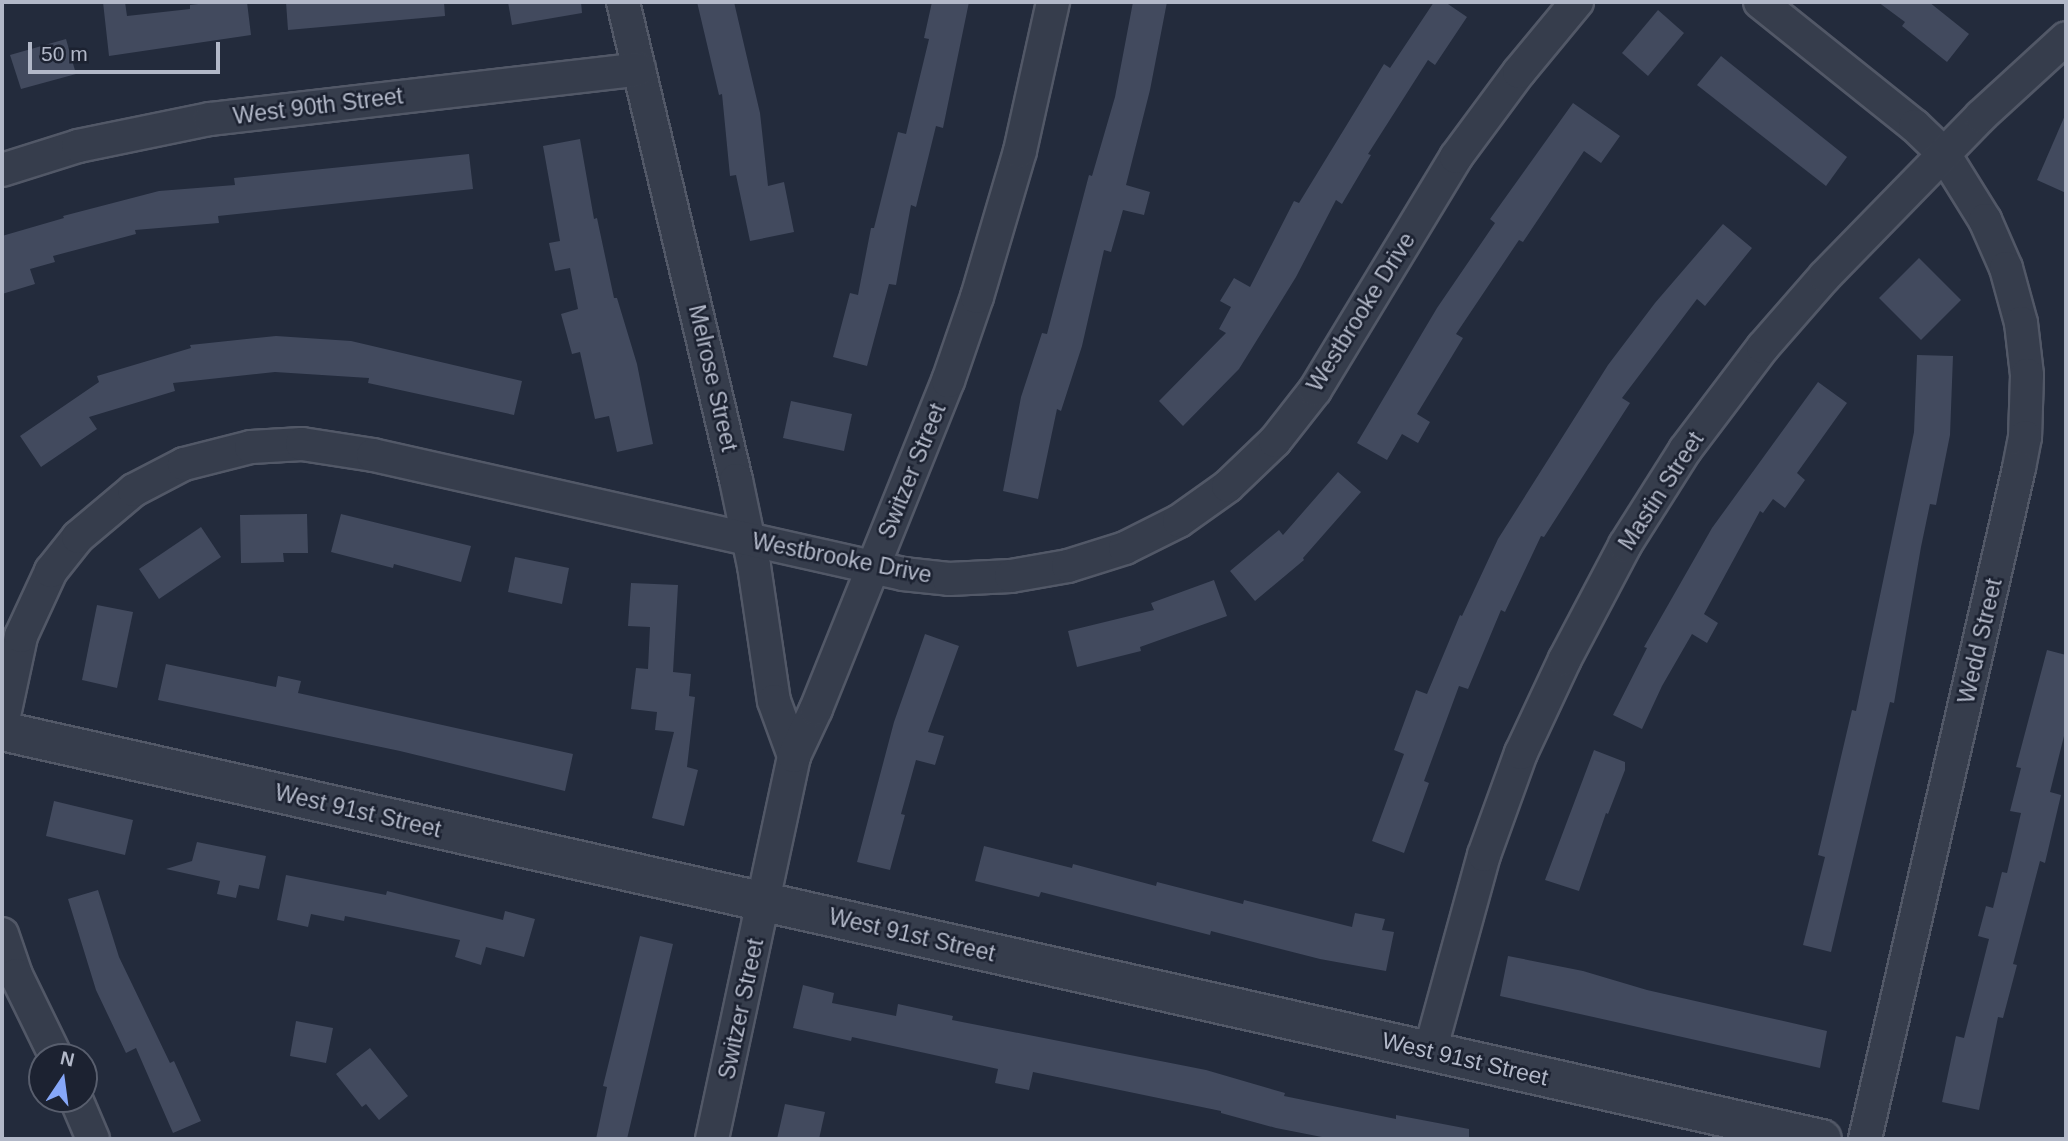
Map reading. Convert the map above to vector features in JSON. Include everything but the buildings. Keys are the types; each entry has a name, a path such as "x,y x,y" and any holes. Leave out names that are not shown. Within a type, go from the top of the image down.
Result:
{"street":[{"name":"Melrose Street","path":"623,2 712,373 748,540 774,701 794,756"},
{"name":"Switzer Street","path":"712,1139 765,902 794,756 948,380 977,297 1020,151 1053,2"},
{"name":"Westbrooke Drive","path":"2,725 21,636 51,571 78,537 134,490 184,464 217,453 251,447 302,444 373,456 873,568 949,579 1011,576 1068,566 1125,548 1168,527 1228,486 1275,441 1315,390 1456,158 1518,72 1577,2"},
{"name":"Wedd Street","path":"1760,2 1915,126 1944,154 1984,220 2006,268 2021,323 2027,375 2025,437 1865,1139"},
{"name":"Mastin Street","path":"1430,1051 1484,855 1521,754 1564,659 1625,545 1685,450 1763,347 1834,267 1944,154 2066,38"},
{"name":"West 90th Street","path":"2,170 78,146 210,119 639,69"},
{"name":"West 91st Street","path":"2,731 1822,1139"},
{"path":"2,934 16,975 49,1043"},
{"path":"82,1113 93,1139"}]}
